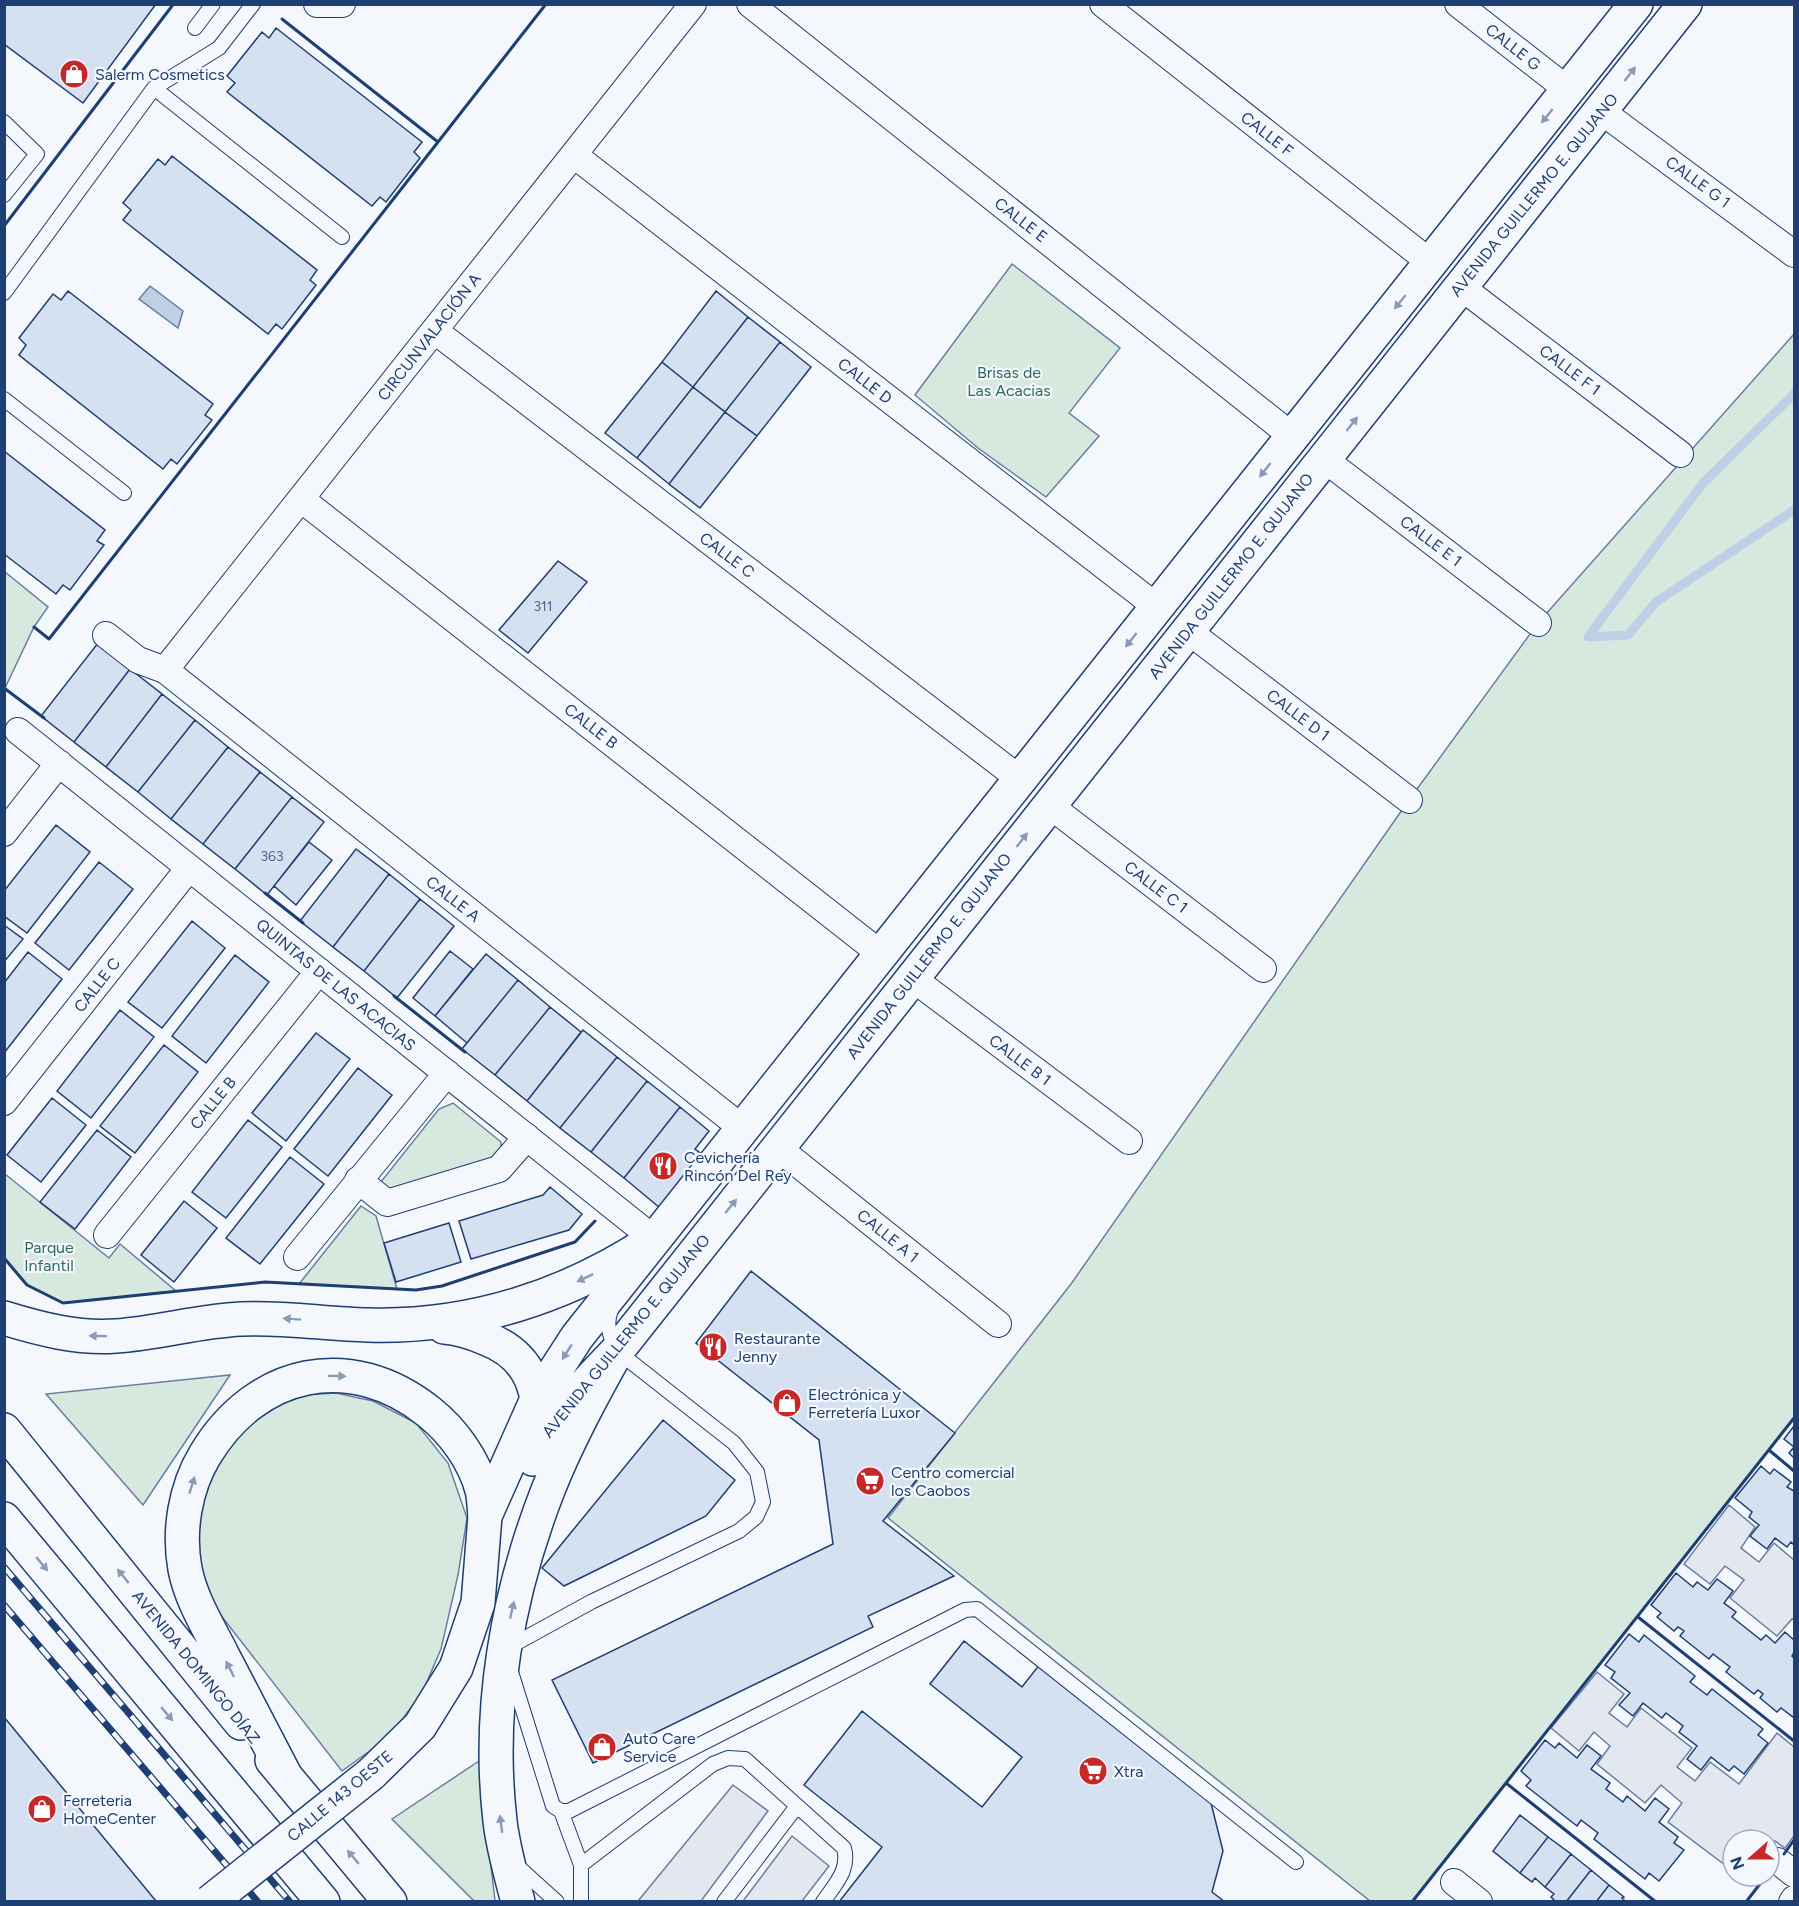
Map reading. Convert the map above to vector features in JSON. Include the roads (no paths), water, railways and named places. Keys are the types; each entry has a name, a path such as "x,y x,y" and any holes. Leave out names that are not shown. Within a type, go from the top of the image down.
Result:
{"street":[{"path":"317,4 342,4"},
{"name":"CIRCUNVALACIÓN A","path":"165,670 693,4"},
{"name":"CALLE E","path":"750,4 1292,436"},
{"name":"CALLE F","path":"1103,4 1431,263"},
{"name":"CALLE G","path":"1458,4 1568,90"},
{"name":"AVENIDA GUILLERMO E. QUIJANO","path":"485,1526 537,1399 577,1337 1636,4"},
{"name":"AVENIDA GUILLERMO E. QUIJANO","path":"485,1526 502,1519 542,1440 574,1396 617,1351 1685,4"},
{"name":"CALLE G 1","path":"1601,111 1794,254"},
{"name":"CALLE D","path":"574,155 1156,607"},
{"name":"CALLE F 1","path":"1461,286 1680,454"},
{"name":"CALLE C","path":"435,331 1020,779"},
{"name":"CALLE E 1","path":"1324,459 1538,623"},
{"name":"CALLE B","path":"302,499 881,954"},
{"name":"CALLE D 1","path":"1188,631 1409,800"},
{"name":"CALLE A","path":"106,635 138,660 165,670 742,1128"},
{"name":"QUINTAS DE LAS ACACIAS","path":"18,731 654,1239"},
{"path":"4,833 58,763"},
{"name":"CALLE C 1","path":"1049,805 1263,969"},
{"name":"CALLE C","path":"4,1102 189,868"},
{"name":"CALLE B","path":"107,1235 319,971"},
{"name":"CALLE B 1","path":"912,978 1129,1141"},
{"path":"855,986 886,1011"},
{"path":"297,1257 447,1073"},
{"path":"358,1180 387,1203 499,1169 527,1137"},
{"name":"CALLE A 1","path":"778,1148 998,1324"},
{"path":"423,1324 491,1313 540,1298 625,1258 654,1239"},
{"path":"4,1318 63,1333 98,1336 115,1336 250,1319 289,1319 369,1325 423,1324 458,1328 506,1348 522,1361 537,1399 542,1440"},
{"path":"518,1902 500,1823 495,1758 497,1701 504,1650 521,1575 548,1490 571,1439 617,1351"},
{"path":"285,1777 199,1610 185,1569 183,1542 187,1503 192,1482 213,1442 241,1411 274,1388 313,1377 357,1377 378,1383 401,1393 426,1409 450,1432 474,1470 482,1489 485,1526"},
{"name":"AVENIDA DOMINGO DÍAZ","path":"4,1430 285,1777 390,1902"},
{"path":"4,1519 323,1902"},
{"name":"CALLE 143 OESTE","path":"210,1902 371,1774 420,1726 456,1668 478,1603 485,1526"},
{"path":"1454,1882 1479,1902"}],"lane":[{"path":"195,28 213,4"},
{"path":"4,293 154,88 219,48 253,4"},
{"path":"154,88 342,237"},
{"path":"4,122 37,154 4,195"},
{"path":"4,399 124,493"},
{"path":"623,1280 609,1313 607,1324 617,1351 734,1443 756,1472 763,1502 756,1518 739,1531 591,1602 504,1650 553,1806 561,1811 569,1811 965,1610 977,1609 1296,1862"},
{"path":"581,1865 713,1764 728,1758 745,1759 844,1848 847,1859 845,1870 823,1902"},
{"path":"724,1902 798,1806"},
{"path":"561,1811 581,1865 581,1902"},
{"path":"507,1857 557,1902"}],"water":[{"path":"150,286 183,311 178,328 139,299"}],"waterway":[{"path":"1794,394 1703,483 1588,637 1628,635 1656,602 1794,510"}],"railway":[{"path":"4,1567 290,1902"},
{"path":"4,1605 258,1902"}],"place":[{"name":"Salerm Cosmetics","path":"74,74"},
{"name":"Cevichería Rincón Del Rey","path":"663,1166"},
{"name":"Restaurante Jenny","path":"713,1347"},
{"name":"Electrónica y Ferretería Luxor","path":"787,1403"},
{"name":"Centro comercial los Caobos","path":"870,1481"},
{"name":"Auto Care Service","path":"602,1747"},
{"name":"Xtra","path":"1093,1771"},
{"name":"Ferreteria HomeCenter","path":"42,1809"}],"park label":[{"name":"Brisas de Las Acacias","path":"1009,381"},
{"name":"Parque Infantil","path":"49,1256"}]}
